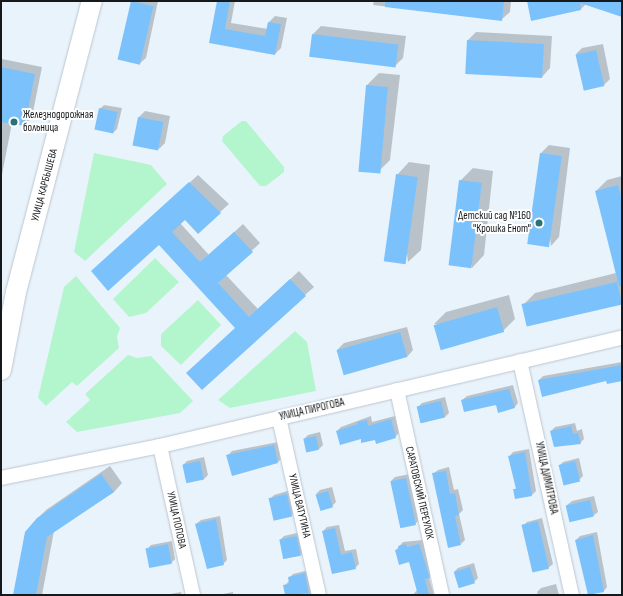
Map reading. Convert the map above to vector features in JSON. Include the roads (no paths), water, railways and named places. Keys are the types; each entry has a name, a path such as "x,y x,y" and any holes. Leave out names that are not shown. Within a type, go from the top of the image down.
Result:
{"main road":[{"name":"УЛИЦА КАРБЫШЕВА","path":"1,370 16,292 92,1"}],"street":[{"name":"УЛИЦА ПИРОГОВА","path":"1,478 160,446 622,338"},
{"name":"УЛИЦА ДИМИТРОВА","path":"520,361 572,595"},
{"name":"САРАТОВСКИЙ ПЕРЕУЛОК","path":"397,390 442,595"},
{"name":"УЛИЦА ВАТУТИНА","path":"279,418 318,595"},
{"name":"УЛИЦА ПОПОВА","path":"160,446 193,595"}],"place":[{"name":"Железнодорожная больница","path":"14,122"},
{"name":"Детский сад №160 \"Крошка Енот\"","path":"539,223"}]}
